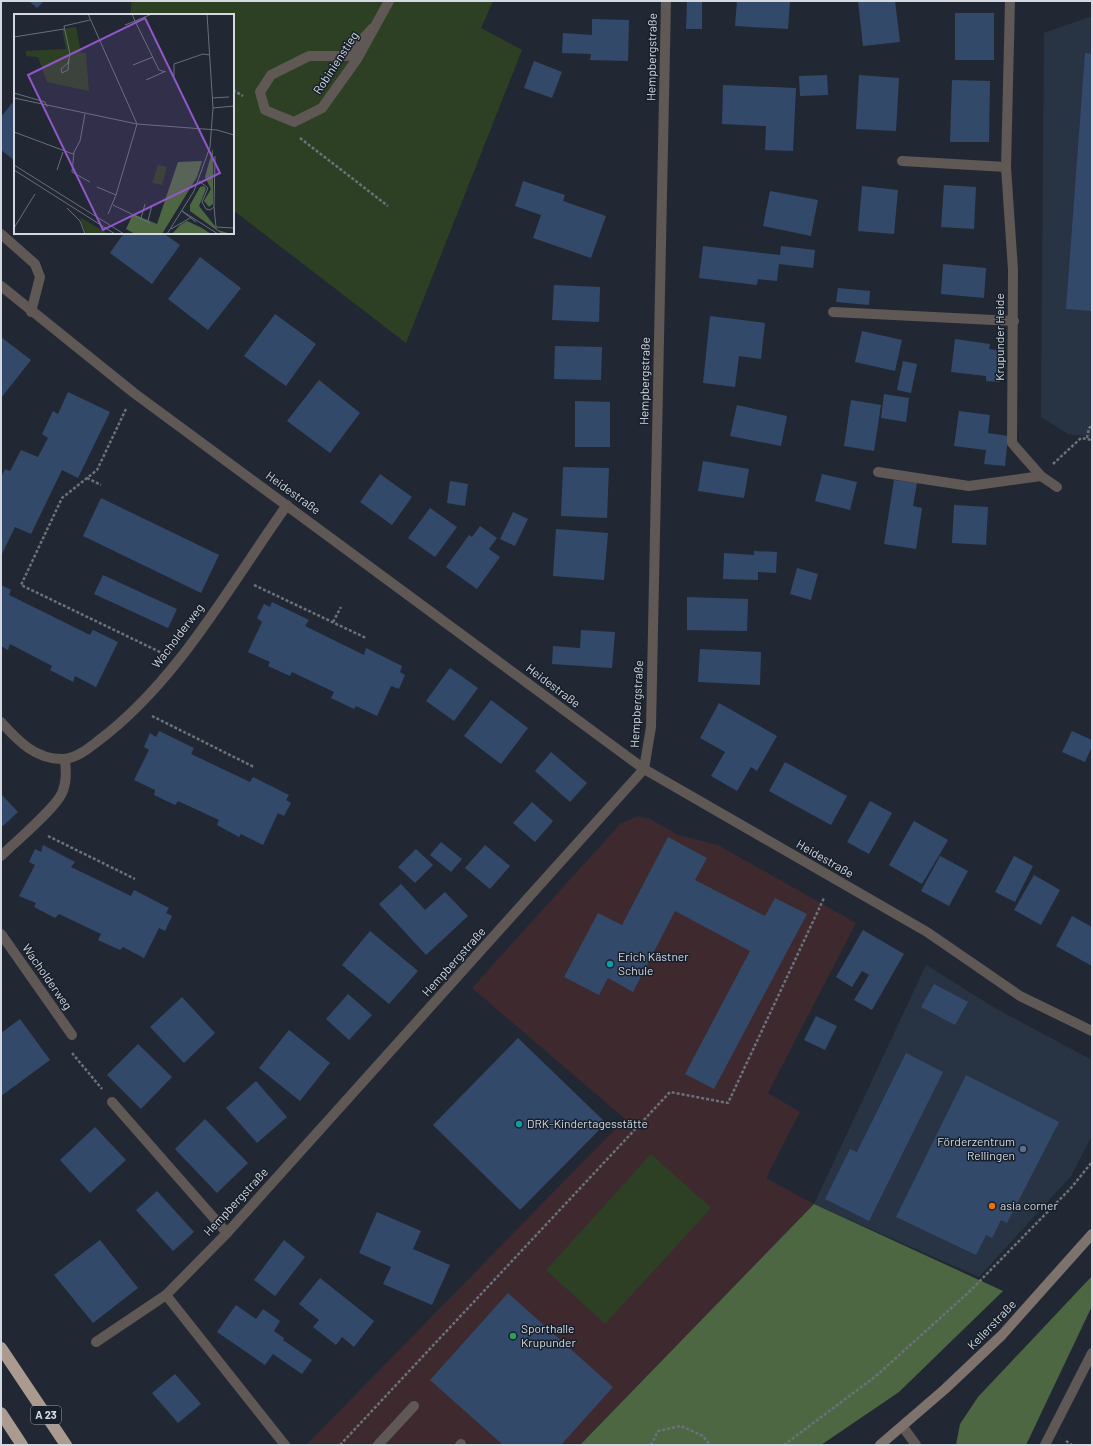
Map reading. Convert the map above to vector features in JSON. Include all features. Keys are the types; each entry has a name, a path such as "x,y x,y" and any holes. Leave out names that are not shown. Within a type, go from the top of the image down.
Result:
{"highway":[{"name":"A 23","path":"1,1348 66,1445"},
{"path":"1,1413 22,1445"}],"main road":[{"name":"Kellerstraße","path":"880,1445 902,1427 1002,1335 1092,1234"}],"street":[{"name":"Robinienstieg","path":"373,28 347,56 309,56 271,75 260,92 264,110 294,122 322,108 356,59 389,1"},
{"name":"Hempbergstraße","path":"96,1342 166,1295 227,1233 644,769 651,727 666,1"},
{"name":"Krupunder Heide","path":"1010,1 1006,167 1013,270 1014,321 1012,443 1041,476 1057,487"},
{"path":"902,161 1006,167"},
{"path":"1,234 35,264 40,277 31,312"},
{"name":"Heidestraße","path":"1,286 31,312 134,393 644,769 927,932 1020,996 1092,1031"},
{"path":"833,312 1014,321"},
{"path":"878,472 969,486 1041,476"},
{"name":"Wacholderweg","path":"1,722 18,741 32,752 50,758 65,759 83,752 112,731 178,661 287,505"},
{"path":"1,856 50,809 62,794 66,780 65,759"},
{"name":"Wacholderweg","path":"1,934 72,1035"},
{"path":"112,1102 227,1233"},
{"path":"166,1295 285,1445"},
{"path":"1045,1445 1092,1353"},
{"path":"378,1445 414,1406"},
{"path":"902,1427 916,1445"}],"path":[{"path":"234,91 264,110"},
{"path":"295,134 388,206"},
{"path":"134,393 97,470 62,498 21,585 178,661"},
{"path":"1087,438 1089,428 1092,426"},
{"path":"1041,476 1082,438 1092,440"},
{"path":"87,478 101,485"},
{"path":"237,577 366,638"},
{"path":"333,622 341,607"},
{"path":"136,707 254,767"},
{"path":"30,828 135,879"},
{"path":"340,1445 670,1092 728,1103 824,898"},
{"path":"72,1035 71,1051 112,1102"},
{"path":"784,1445 876,1376 969,1292 1071,1188 1092,1162"},
{"path":"650,1445 658,1431 681,1426 703,1436 710,1445"}],"shaded area":[{"path":"1092,17 1092,437 1068,434 1041,417 1044,33"},
{"path":"638,816 650,819 678,835 718,845 856,923 768,1093 800,1112 766,1178 814,1204 580,1445 306,1445 625,1119 472,988 620,824"},
{"path":"926,965 995,1008 1092,1060 1092,1136 1071,1176 979,1277 814,1204"}],"green space":[{"path":"132,1 493,1 481,28 522,50 406,343 234,211 234,14 130,14"},
{"path":"651,1154 711,1208 605,1324 546,1270"},
{"path":"814,1204 1003,1291 899,1392 821,1445 580,1445"},
{"path":"1092,1276 1092,1306 1026,1445 956,1445 960,1424 978,1397"}],"building":[{"path":"29,1 44,1 37,8"},
{"path":"687,1 702,1 702,29 686,29"},
{"path":"737,1 790,1 788,29 735,26"},
{"path":"858,1 895,1 900,42 863,46"},
{"path":"955,13 994,13 994,60 955,60"},
{"path":"592,19 629,20 628,61 590,60 591,54 562,53 563,33 592,35"},
{"path":"1085,53 1092,54 1092,311 1066,309"},
{"path":"534,61 562,72 552,98 524,88"},
{"path":"827,75 828,95 800,96 799,76"},
{"path":"859,75 899,78 896,131 856,129"},
{"path":"952,80 990,81 989,142 950,142"},
{"path":"723,85 796,88 793,151 765,150 766,126 722,124"},
{"path":"12,103 14,104 14,160 1,150 1,117"},
{"path":"523,181 565,195 563,201 606,216 591,258 533,238 541,215 515,206"},
{"path":"944,185 976,187 974,229 941,227"},
{"path":"862,186 898,190 894,234 858,231"},
{"path":"770,191 818,200 811,236 763,226"},
{"path":"123,234 164,234 180,245 152,284 110,253"},
{"path":"703,246 780,255 781,246 815,250 813,268 779,264 777,281 758,279 757,285 699,278"},
{"path":"200,257 241,288 208,330 168,299"},
{"path":"943,264 986,268 984,298 941,294"},
{"path":"554,285 600,287 599,322 552,320"},
{"path":"838,288 870,291 869,305 836,302"},
{"path":"275,314 316,344 286,386 244,356"},
{"path":"710,316 765,323 761,359 739,356 735,387 703,383"},
{"path":"862,331 902,340 895,371 855,362"},
{"path":"1,337 31,360 1,398"},
{"path":"955,339 990,344 989,349 1003,351 1000,382 986,381 986,376 951,372"},
{"path":"555,346 602,347 601,380 554,379"},
{"path":"903,361 917,364 911,393 897,390"},
{"path":"319,380 360,413 330,453 287,421"},
{"path":"68,392 110,412 78,478 62,470 31,534 15,527 1,556 1,478 5,469 10,471 21,450 38,457 48,438 42,434 53,411 58,414"},
{"path":"884,394 909,398 906,422 881,418"},
{"path":"851,400 881,405 874,451 844,446"},
{"path":"575,401 610,402 610,447 575,447"},
{"path":"737,405 787,416 781,446 730,436"},
{"path":"959,411 990,415 988,433 1008,436 1005,466 984,464 986,450 954,446"},
{"path":"703,461 749,469 744,498 698,491"},
{"path":"563,467 609,468 607,518 561,516"},
{"path":"380,474 412,497 392,525 360,502"},
{"path":"822,474 857,482 850,510 815,501"},
{"path":"894,480 917,483 913,506 922,508 916,549 884,544"},
{"path":"450,481 468,484 465,506 447,503"},
{"path":"101,498 219,555 201,593 83,536"},
{"path":"954,505 988,507 986,545 952,543"},
{"path":"430,508 457,527 435,557 408,538"},
{"path":"513,512 528,519 515,546 500,539"},
{"path":"480,526 497,538 489,549 500,557 477,589 446,567 469,535 472,537"},
{"path":"556,529 608,533 604,580 553,576"},
{"path":"754,551 777,552 776,573 758,572 758,580 723,579 724,553 754,555"},
{"path":"797,568 818,574 811,600 790,594"},
{"path":"103,575 177,609 168,628 94,594"},
{"path":"1,585 11,590 9,595 90,635 93,630 118,642 96,687 75,676 73,682 50,670 52,666 10,644 8,650 1,646"},
{"path":"687,597 748,599 747,631 687,630"},
{"path":"272,602 309,620 305,626 364,655 366,648 402,666 400,672 405,675 399,689 391,686 377,716 356,706 354,709 331,698 334,692 292,672 290,676 268,666 270,662 248,652 262,622 257,618 264,604 270,607"},
{"path":"581,630 615,632 612,668 552,664 553,646 580,648"},
{"path":"700,649 761,652 760,685 698,682"},
{"path":"450,668 478,688 454,721 426,701"},
{"path":"491,700 528,728 501,764 464,736"},
{"path":"719,703 777,736 757,771 751,767 737,791 711,776 725,752 700,738"},
{"path":"159,731 194,748 191,754 250,782 253,777 289,795 286,800 291,803 284,816 278,813 263,845 241,834 239,837 217,825 219,820 178,801 175,805 154,795 155,790 134,780 149,750 144,747 150,733 156,737"},
{"path":"1072,731 1092,740 1092,746 1085,762 1062,752"},
{"path":"551,752 587,783 570,802 535,771"},
{"path":"785,762 847,796 831,825 769,791"},
{"path":"1,794 18,812 3,826 1,825"},
{"path":"870,801 892,813 869,854 847,842"},
{"path":"532,802 553,821 535,842 513,823"},
{"path":"914,821 948,840 922,884 889,865"},
{"name":"Erich Kästner Schule","path":"668,837 707,858 695,880 765,916 775,898 807,914 714,1089 685,1074 750,951 675,911 633,992 608,978 599,995 564,977 598,913 622,925"},
{"path":"441,842 462,859 451,872 430,855"},
{"path":"43,845 75,862 71,867 131,896 134,890 169,908 166,913 172,916 165,931 159,928 144,958 123,947 120,950 98,940 101,934 59,914 55,918 34,907 36,903 19,896 35,865 29,862 35,849 41,852"},
{"path":"485,845 510,866 490,889 465,868"},
{"path":"416,849 433,865 415,883 398,867"},
{"path":"940,856 968,871 949,906 921,891"},
{"path":"1014,856 1033,866 1015,902 995,892"},
{"path":"1034,875 1060,890 1041,925 1014,910"},
{"path":"401,884 425,910 445,892 468,916 426,955 379,904"},
{"path":"1072,916 1092,927 1092,966 1056,946"},
{"path":"863,930 904,954 872,1010 854,1000 869,975 862,971 852,987 836,977"},
{"path":"370,931 418,971 389,1004 342,965"},
{"path":"934,984 968,1002 955,1025 921,1007"},
{"path":"348,994 372,1015 349,1040 326,1019"},
{"path":"182,997 215,1033 184,1063 150,1027"},
{"path":"816,1016 837,1026 825,1050 804,1040"},
{"path":"20,1019 50,1060 1,1096 1,1033"},
{"path":"289,1030 330,1063 300,1101 259,1068"},
{"name":"DRK-Kindertagesstätte","path":"518,1038 606,1123 520,1210 433,1125"},
{"path":"138,1044 172,1077 141,1109 107,1075"},
{"path":"906,1053 943,1072 869,1221 825,1199 850,1149 857,1152"},
{"path":"966,1075 1059,1122 1007,1223 1001,1220 992,1238 986,1235 976,1255 896,1217"},
{"path":"256,1081 287,1117 257,1143 226,1108"},
{"path":"205,1119 248,1163 217,1193 175,1149"},
{"path":"95,1127 126,1160 90,1193 60,1160"},
{"path":"157,1191 194,1232 173,1251 136,1210"},
{"path":"377,1212 421,1231 413,1249 450,1265 432,1305 383,1284 391,1267 359,1253"},
{"path":"100,1240 138,1288 93,1323 54,1275"},
{"path":"284,1240 305,1257 275,1296 254,1280"},
{"path":"320,1278 374,1321 354,1347 342,1337 336,1345 313,1327 319,1320 299,1304"},
{"name":"Sporthalle Krupunder","path":"508,1293 613,1387 561,1445 503,1445 430,1380"},
{"path":"236,1305 256,1319 263,1309 280,1321 274,1331 284,1338 283,1340 312,1360 302,1374 273,1354 265,1365 217,1332"},
{"path":"175,1374 201,1404 178,1423 152,1393"}],"place":[{"name":"Erich Kästner Schule","path":"610,964"},
{"name":"DRK-Kindertagesstätte","path":"519,1124"},
{"name":"Förderzentrum Rellingen","path":"1023,1149"},
{"name":"asia corner","path":"992,1206"},
{"name":"Sporthalle Krupunder","path":"513,1336"}]}
